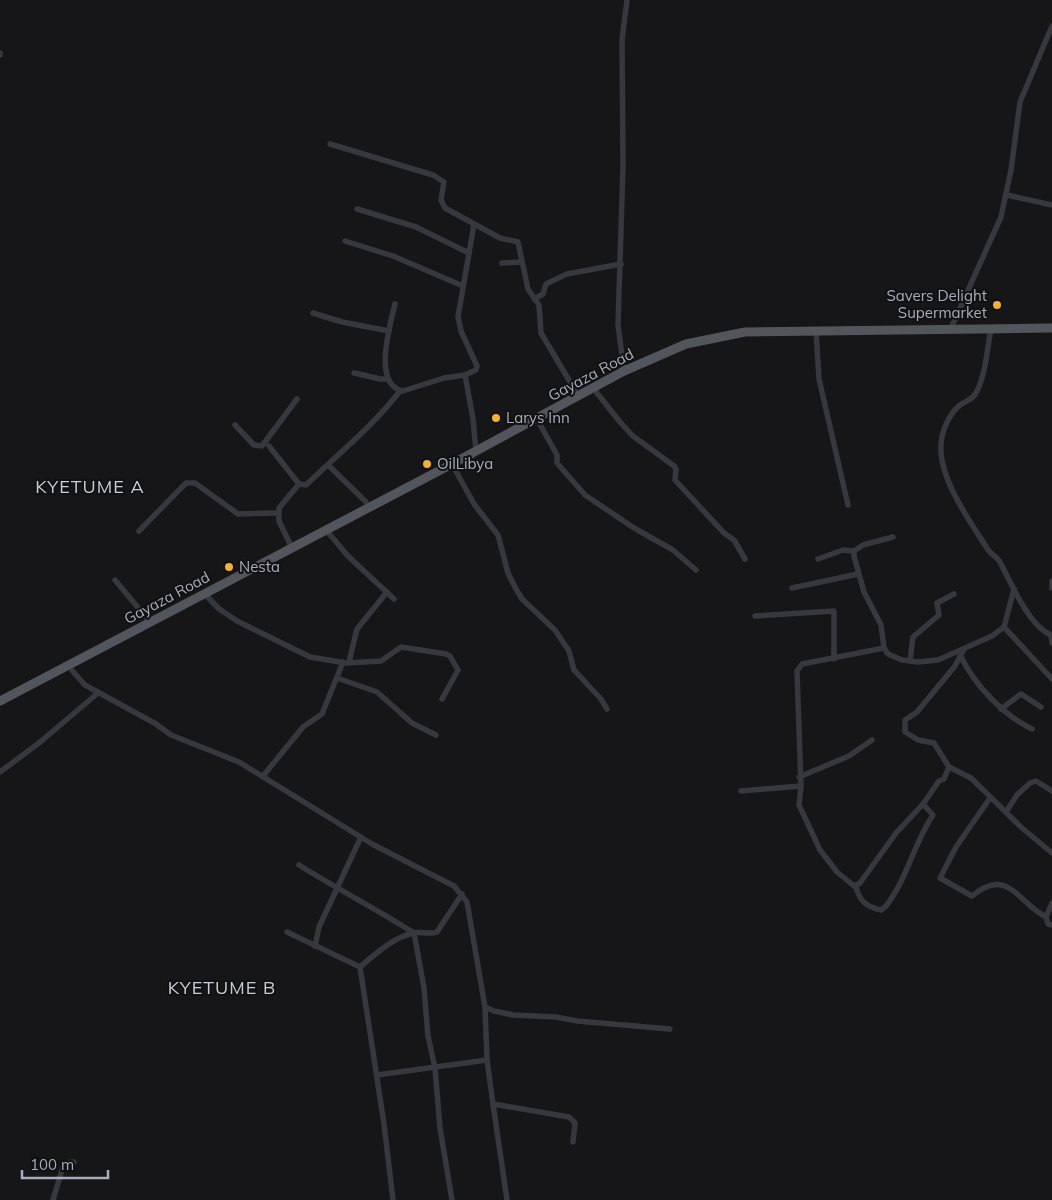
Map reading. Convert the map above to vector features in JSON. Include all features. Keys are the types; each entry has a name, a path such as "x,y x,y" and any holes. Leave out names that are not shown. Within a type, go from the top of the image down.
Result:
{"main road":[{"name":"Gayaza Road","path":"0,701 579,397 624,371 686,344 745,332 1052,328"}],"street":[{"path":"624,371 618,325 621,264 622,40 627,0"},
{"path":"951,328 1001,218 1007,195 1020,102 1052,26"},
{"path":"330,144 433,175 443,180 442,204 449,211 500,238 518,242 528,288 538,305 541,333 579,397"},
{"path":"1007,195 1052,205"},
{"path":"357,209 416,227 468,253"},
{"path":"269,446 300,484 306,485 387,407 400,391 444,378 465,376 477,367 461,331 458,317 474,224"},
{"path":"345,241 393,256 463,286"},
{"path":"502,262 521,262"},
{"path":"534,299 543,294 546,284 567,274 621,264"},
{"path":"395,304 385,363 388,379 400,391"},
{"path":"313,313 342,322 389,331"},
{"path":"991,329 983,375 977,391 956,408 944,432 941,450 945,469 956,496 988,550 999,561 1014,590 1041,630 1051,635 1052,642"},
{"path":"816,330 819,379 848,506"},
{"path":"354,373 380,380 388,379"},
{"path":"465,376 473,419 476,451"},
{"path":"593,388 633,436 674,466 676,470 675,480 724,534 734,540 745,559"},
{"path":"235,425 254,445 262,446 297,400"},
{"path":"537,419 557,455 557,463 585,495 634,528 673,550 696,570"},
{"path":"452,464 474,504 498,535 508,573 516,589 522,598 555,630 569,651 574,670 601,699 607,709"},
{"path":"328,465 366,502"},
{"path":"139,531 186,483 195,483 238,514 278,513"},
{"path":"278,513 300,484"},
{"path":"278,513 292,548"},
{"path":"326,530 348,556 394,599"},
{"path":"818,558 843,550 854,551 863,546 893,537"},
{"path":"854,551 858,574 864,592 881,625 884,648 894,658 910,661 938,660 992,636 1004,627 1014,590"},
{"path":"792,588 858,574"},
{"path":"115,580 150,622"},
{"path":"1052,581 1052,588"},
{"path":"263,776 303,727 322,714 346,662 357,629 387,592"},
{"path":"204,593 232,619 277,643 310,657 346,662 382,661 401,648 446,654 450,656 458,670 442,699"},
{"path":"910,661 913,637 939,614 937,603 954,594"},
{"path":"755,616 834,611 834,660"},
{"path":"1004,627 1052,679"},
{"path":"856,885 847,882 837,872 814,838 799,805 801,786 799,776 797,671 802,664 834,660 884,648"},
{"path":"964,649 961,657 918,712 906,718 904,722 906,732 918,740 930,741 937,746 949,767 971,778 990,798 1052,853"},
{"path":"961,657 1001,709 1014,720 1032,729"},
{"path":"68,666 85,685 98,693 176,737 227,756 263,776 361,837 454,886 462,894 467,902 485,1006 487,1060 508,1200"},
{"path":"337,678 377,692 412,723 436,735"},
{"path":"0,772 39,743 98,693"},
{"path":"1001,709 1021,694 1041,707"},
{"path":"799,776 849,756 872,740"},
{"path":"856,885 864,878 896,833 944,778 949,767"},
{"path":"1006,812 1030,783 1036,781 1052,791"},
{"path":"742,791 801,786"},
{"path":"990,798 956,847 940,878 972,896 983,887 1003,884 1009,886 1034,912 1046,917"},
{"path":"856,885 858,898 866,904 881,910 886,906 907,867 922,830 933,815 923,804"},
{"path":"315,946 319,928 361,837"},
{"path":"299,865 337,889 414,932 429,935 437,932 462,894"},
{"path":"1052,903 1046,917 1048,924 1052,925"},
{"path":"287,932 360,967"},
{"path":"360,967 382,948 414,932"},
{"path":"414,932 424,988 428,1036 435,1068 440,1128 452,1200"},
{"path":"360,967 377,1075 393,1200"},
{"path":"485,1006 494,1011 513,1015 556,1016 577,1021 670,1029"},
{"path":"377,1075 487,1060"},
{"path":"493,1104 570,1117 575,1122 573,1142"},
{"path":"52,1200 64,1163 74,1162"}],"place":[{"name":"Savers Delight Supermarket","path":"997,305"},
{"name":"Larys Inn","path":"496,418"},
{"name":"OilLibya","path":"427,464"},
{"name":"Nesta","path":"229,567"}],"district":[{"name":"KYETUME A","path":"90,487"},
{"name":"KYETUME B","path":"222,988"}]}
